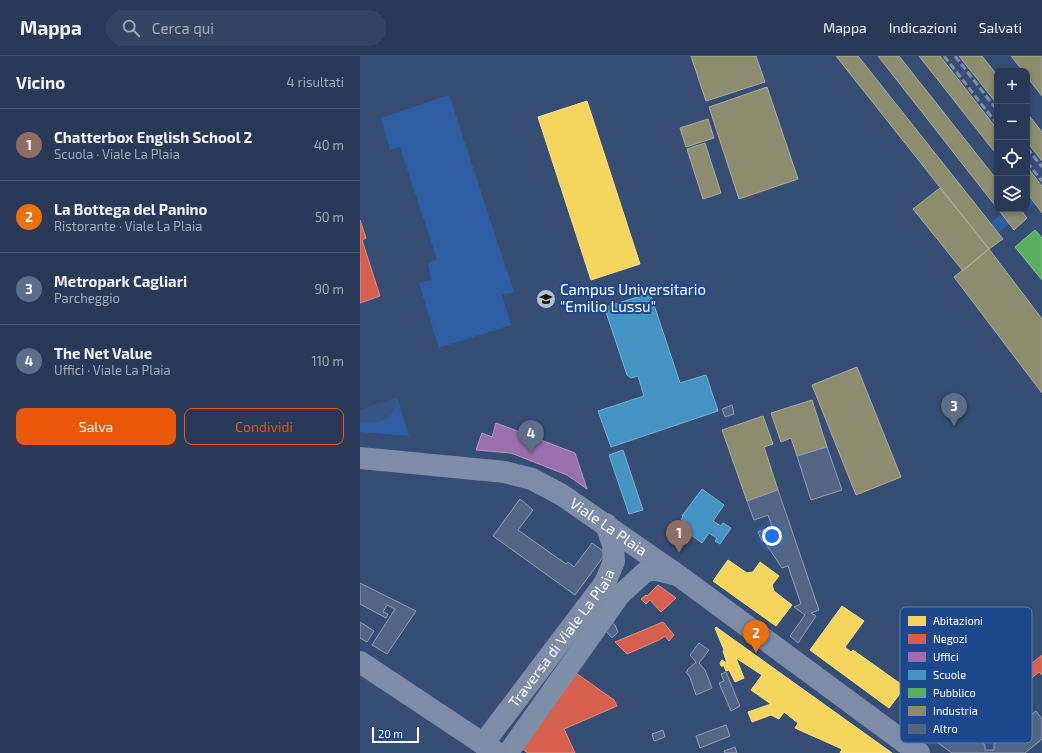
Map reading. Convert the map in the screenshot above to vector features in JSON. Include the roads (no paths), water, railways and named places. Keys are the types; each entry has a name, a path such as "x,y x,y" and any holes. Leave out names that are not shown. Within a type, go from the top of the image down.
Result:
{"main road":[{"name":"Viale La Plaia","path":"360,458 505,472 532,479 562,494 679,576 900,739"},
{"name":"Traversa di Viale La Plaia","path":"490,748 605,583 614,561 613,545 606,524"},
{"path":"360,662 490,748"},
{"name":"Viale La Plaia","path":"905,743 919,753"}],"street":[{"name":"Traversa di Viale La Plaia","path":"508,753 620,595 645,572 655,570 679,576"}],"railway":[{"path":"944,56 994,120"},
{"path":"955,56 994,106"},
{"path":"1030,152 1042,167"},
{"path":"1030,166 1042,181"}],"place":[{"name":"Campus Universitario \"Emilio Lussu\"","path":"546,299"},
{"name":"Metropark Cagliari","path":"954,426"},
{"name":"The Net Value","path":"531,453"},
{"name":"Chatterbox English School 2","path":"679,553"},
{"name":"La Bottega del Panino","path":"756,653"}]}
